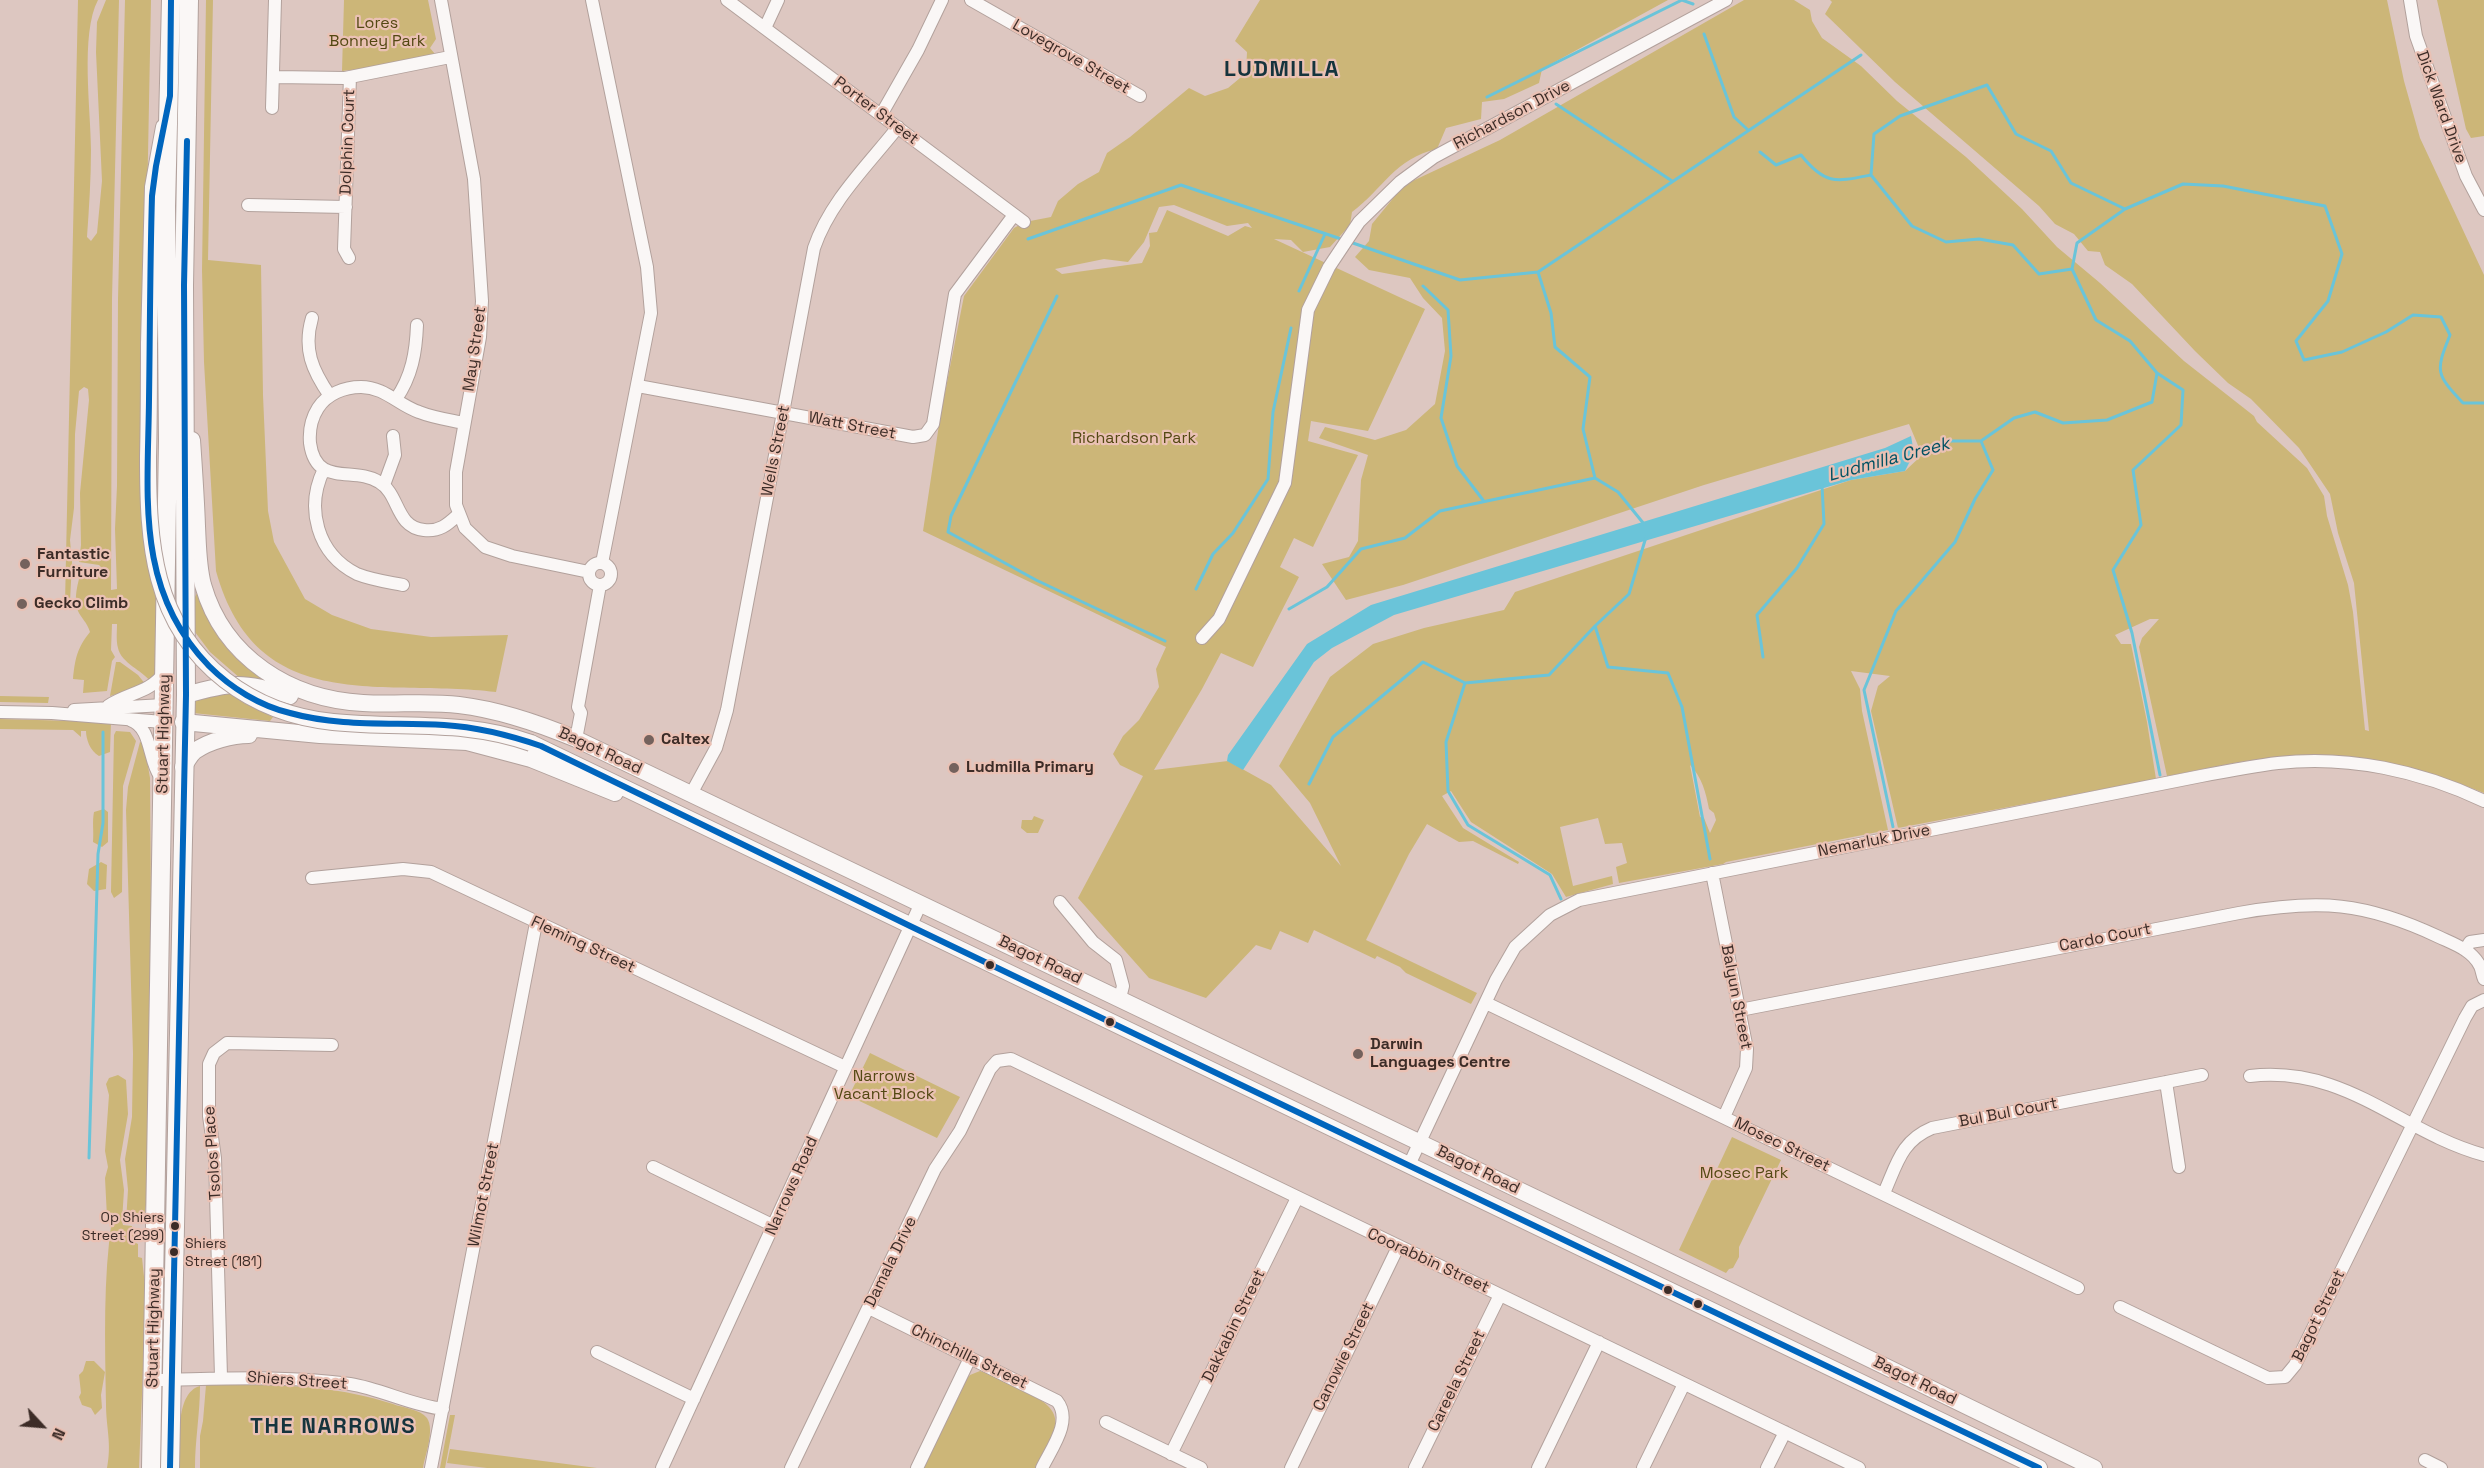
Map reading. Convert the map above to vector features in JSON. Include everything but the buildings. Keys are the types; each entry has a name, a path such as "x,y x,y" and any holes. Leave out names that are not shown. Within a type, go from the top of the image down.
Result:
{"highway":[{"name":"Stuart Highway","path":"170,1468 163,1380 163,783 168,108 171,0"},
{"name":"Stuart Highway","path":"151,1468 163,1380 183,722 186,695 185,361 189,0"},
{"path":"183,722 164,713 186,695"}],"main road":[{"name":"Bagot Road","path":"168,108 153,187 148,498 152,549 159,584 171,614 189,644 218,674 247,696 294,715 349,723 465,727 500,733 531,743 2039,1468"},
{"name":"Bagot Road","path":"185,361 191,419 199,558 203,584 210,606 228,637 264,672 292,687 319,697 363,703 429,702 473,707 525,719 576,739 1420,1142 2094,1468"},
{"path":"186,695 219,686 250,684 333,706 363,703"},
{"name":"Bagot Road","path":"183,722 320,735 442,739 489,747 531,759 619,794 668,809"},
{"path":"183,767 193,753 200,748 237,735 355,740 389,738"}],"street":[{"path":"272,108 275,76 275,0"},
{"name":"May Street","path":"441,0 474,179 482,301 480,337 454,486 459,514 471,536 485,547 512,556 589,572"},
{"path":"592,0 650,285 651,313 602,563"},
{"name":"Porter Street","path":"727,0 1019,219 956,294 933,424 925,435"},
{"path":"765,28 777,0"},
{"path":"881,115 918,50 942,0"},
{"name":"Lovegrove Street","path":"971,0 1140,96"},
{"name":"Richardson Drive","path":"1202,638 1219,619 1285,483 1308,309 1329,267 1359,222 1400,182 1434,157 1726,0"},
{"name":"Dick Ward Drive","path":"2410,0 2416,36 2466,176 2484,210"},
{"path":"275,76 350,77 450,57"},
{"name":"Dolphin Court","path":"349,258 344,249 350,77"},
{"name":"Wells Street","path":"691,794 716,748 723,725 818,237 833,207 898,127"},
{"name":"Dolphin Court","path":"248,205 346,207"},
{"path":"312,318 308,334 308,355 315,372 330,396"},
{"path":"396,399 406,383 414,362 417,325"},
{"name":"Watt Street","path":"638,386 913,437 925,435"},
{"path":"459,514 441,529 417,529 405,521 384,485 374,479 330,473 324,469 312,454 310,432 315,412 321,403 337,392 361,387 382,391 419,412 464,423"},
{"path":"384,485 395,455 393,436"},
{"path":"324,469 316,490 314,506 317,523 329,551 341,564 358,574 403,585"},
{"path":"602,563 608,567 611,574 608,581 600,585 592,582 589,572 592,565 602,563"},
{"path":"576,739 581,713 578,707 600,585"},
{"path":"107,707 120,698 151,687 165,672"},
{"path":"0,712 52,712 107,707 164,713"},
{"path":"52,712 136,722 143,730 157,773 163,783"},
{"path":"129,720 164,713"},
{"name":"Nemarluk Drive","path":"1409,1166 1486,1002 1515,947 1532,930 1564,906 1579,900 2201,776 2279,763 2316,761 2373,766 2425,778 2484,801"},
{"name":"Fleming Street","path":"312,878 402,869 440,875 536,923 845,1067"},
{"name":"Balyun Street","path":"1712,873 1748,1059 1724,1117"},
{"path":"1060,902 1093,942 1116,960 1123,986 1120,998"},
{"name":"Narrows Road","path":"662,1468 921,903"},
{"name":"Cardo Court","path":"1740,1010 2239,913 2294,905 2322,904 2365,909 2412,924 2466,950"},
{"name":"Wilmot Street","path":"431,1468 536,923"},
{"path":"2484,940 2470,942 2466,950 2480,966 2484,979"},
{"name":"Bagot Street","path":"2120,1307 2268,1378 2285,1377 2295,1365 2469,1012 2477,1002 2484,1000"},
{"name":"Mosec Street","path":"1486,1002 2078,1288"},
{"name":"Tsolos Place","path":"221,1377 215,1158 209,1116 209,1064 214,1053 227,1043 332,1045"},
{"name":"Coorabbin Street","path":"997,1061 1011,1059 1020,1062 1398,1247 1859,1468"},
{"name":"Damala Drive","path":"791,1468 935,1169 960,1131 990,1069 997,1061"},
{"name":"Bul Bul Court","path":"1884,1193 1907,1145 1914,1137 1932,1128 2202,1075"},
{"path":"2250,1076 2284,1075 2336,1085 2458,1146 2484,1155"},
{"path":"2166,1082 2179,1167"},
{"path":"653,1167 774,1226"},
{"name":"Dakkabin Street","path":"1172,1454 1297,1198"},
{"name":"Canowie Street","path":"1291,1468 1398,1247"},
{"name":"Careela Street","path":"1415,1468 1500,1295"},
{"name":"Chinchilla Street","path":"869,1308 1051,1397 1059,1404 1063,1412 1063,1424 1042,1468"},
{"path":"1538,1468 1599,1342"},
{"path":"597,1352 694,1399"},
{"path":"917,1468 970,1358"},
{"name":"Shiers Street","path":"163,1380 221,1377 305,1378 354,1385 410,1403 442,1409"},
{"path":"1643,1468 1684,1384"},
{"path":"1106,1422 1201,1468"},
{"path":"1767,1468 1785,1432"},
{"path":"2425,1460 2441,1468"}],"green space":[{"path":"78,0 98,0 89,32 88,52 91,150 87,237 91,241 97,233 102,181 96,52 97,22 106,0 119,0 112,299 111,590 117,589 115,529 118,299 125,0 151,0 141,515 148,568 157,591 157,672 151,682 123,658 118,648 117,624 112,624 111,650 115,657 112,661 107,691 83,693 84,680 73,679 79,649 90,632 78,611 76,591 81,571 89,569 98,571 102,568 99,565 79,562 80,493 89,400 88,389 84,387 79,391 75,434 74,508 70,540 72,562 70,602 65,603"},
{"path":"206,0 213,0 208,260 261,265 268,511 274,542 305,599 332,615 371,629 431,637 508,635 496,692 368,686 328,681 292,670 261,650 235,618 216,571 204,362 202,270"},
{"name":"Lores Bonney Park","path":"344,0 428,0 436,39 430,48 435,54 342,71"},
{"name":"Richardson Park","path":"1260,0 1668,0 1542,69 1539,83 1504,99 1482,102 1481,119 1446,128 1437,149 1422,154 1400,167 1352,212 1350,225 1330,247 1303,252 1291,240 1274,239 1425,309 1368,431 1311,421 1308,441 1358,455 1313,547 1294,538 1280,567 1299,577 1253,667 1221,653 1154,770 1228,761 1271,785 1341,866 1310,803 1279,766 1330,677 1373,644 1424,628 1504,610 1515,592 1851,480 1905,471 1922,455 1909,424 1704,485 1403,585 1346,600 1322,564 1349,557 1358,541 1361,480 1368,455 1319,438 1325,427 1375,440 1406,430 1435,404 1445,351 1442,318 1423,298 1410,278 1369,270 1355,257 1369,241 1372,224 1404,185 1500,140 1744,0 1794,0 1810,10 1812,21 1822,38 1861,66 1897,101 1966,157 2022,209 2057,247 2100,283 2184,361 2254,416 2257,422 2307,468 2324,496 2327,516 2348,585 2353,612 2365,730 2369,731 2354,583 2338,533 2330,494 2299,448 2251,399 2228,383 2195,351 2132,284 2105,265 2100,252 2088,251 2074,234 2055,224 2039,206 1895,82 1825,14 1832,2 1830,0 2387,0 2404,81 2420,138 2484,275 2484,793 2406,767 2325,756 2257,759 2167,776 2139,647 2142,638 2159,619 2150,619 2115,635 2121,644 2131,644 2156,779 1898,828 1871,711 1878,686 1890,676 1851,671 1860,689 1862,711 1888,830 1619,883 1616,867 1627,863 1622,843 1605,844 1598,818 1560,827 1573,886 1612,876 1613,884 1566,897 1552,874 1471,822 1451,791 1442,796 1463,828 1519,862 1518,864 1473,841 1459,842 1427,824 1409,854 1366,940 1477,993 1471,1004 1406,973 1400,967 1377,956 1375,959 1314,930 1308,943 1280,931 1271,950 1256,945 1206,998 1149,978 1078,898 1143,776 1120,765 1113,754 1123,736 1139,720 1159,687 1156,669 1166,647 923,531 940,418 964,296 1014,228 1025,222 1051,217 1058,201 1078,184 1099,172 1107,153 1189,88 1205,96 1228,88 1246,73 1247,52 1235,41","holes":["1174,205 1227,226 1248,223 1252,228 1245,226 1228,236 1167,210 1157,232 1149,233 1150,246 1142,263 1062,274 1055,269 1104,259 1128,262 1144,242 1159,207","1690,765 1705,791 1709,809 1714,813 1716,820 1710,833 1704,818 1700,817"]},
{"path":"2437,0 2484,0 2484,136 2471,138 2466,129"},
{"path":"197,593 214,630 227,648 268,683 241,679 210,652 192,628 194,599"},
{"path":"116,662 120,662 138,675 146,685 110,696"},
{"path":"228,691 244,703 273,717 270,721 193,713 195,701"},
{"path":"0,696 49,697 48,703 0,702"},
{"path":"0,719 111,722 110,752 99,756 96,754 89,745 86,731 81,731 81,737 73,730 0,729"},
{"path":"116,731 130,732 136,741 123,786 122,892 114,898 111,892 114,735"},
{"path":"140,742 144,743 150,778 152,1029 149,1190 143,1220 126,1222 128,1190 125,1159 132,1117 133,1054 126,810 128,787"},
{"path":"104,809 108,812 108,842 102,847 93,842 93,819 94,812"},
{"path":"1034,816 1044,820 1038,833 1027,833 1021,828 1022,820 1032,820"},
{"path":"101,862 107,865 106,889 94,891 87,884 89,869"},
{"name":"Narrows Vacant Block","path":"870,1053 960,1097 937,1138 849,1096"},
{"path":"118,1075 126,1080 128,1114 120,1160 124,1190 122,1221 123,1225 132,1226 134,1242 138,1244 138,1257 142,1258 146,1295 139,1468 107,1468 109,1443 106,1404 105,1311 112,1219 107,1217 105,1178 108,1167 105,1151 109,1095 106,1084 109,1078"},
{"name":"Mosec Park","path":"1732,1137 1781,1160 1739,1247 1739,1257 1733,1268 1726,1273 1679,1250"},
{"path":"86,1361 94,1361 105,1372 101,1395 102,1408 95,1415 91,1408 82,1405 79,1397 81,1393 79,1375"},
{"path":"980,1371 1002,1379 1039,1399 1049,1407 1054,1415 1053,1432 1036,1468 923,1468 965,1381 970,1375"},
{"path":"206,1385 277,1385 324,1389 370,1397 416,1411 427,1418 430,1429 423,1468 200,1468 200,1436"},
{"path":"200,1386 195,1468 180,1468 179,1434 182,1409 192,1391"},
{"path":"450,1415 455,1415 445,1468 440,1468"},
{"path":"450,1449 597,1468 487,1468 447,1463"}],"water":[{"path":"1911,436 1914,453 1905,471 1851,480 1394,615 1332,648 1314,662 1243,770 1227,761 1228,755 1307,644 1371,605 1885,448"}],"waterway":[{"path":"1487,97 1682,0 1693,4"},
{"path":"1704,34 1734,117 1748,130"},
{"path":"1350,242 1460,280 1538,272 1861,55"},
{"path":"2072,269 2039,274 2013,245 1979,239 1946,242 1912,226 1871,175 1874,134 1900,116 1987,85 2016,134 2051,151 2071,183 2125,209"},
{"path":"1556,104 1672,181"},
{"path":"1760,152 1776,165 1801,155 1817,172 1832,179 1871,175"},
{"name":"Ludmilla Creek","path":"1911,451 1950,441 1981,441 2014,418 2035,412 2063,423 2107,420 2152,402 2157,373 2130,341 2096,320 2072,269 2077,243 2125,209 2183,184 2223,186 2325,206 2342,254 2328,301 2296,341 2304,360 2342,352 2386,332 2413,315 2441,317 2450,335 2440,365 2443,378 2463,403 2484,403"},
{"path":"1028,239 1181,185 1344,240"},
{"path":"1299,291 1325,234"},
{"path":"1538,272 1551,313 1555,347 1590,377 1583,429 1595,478 1618,492 1644,524"},
{"path":"1423,286 1448,310 1451,356 1441,418 1457,466 1483,500"},
{"path":"1057,296 951,516 948,532 1036,580 1165,641"},
{"path":"1196,589 1213,554 1233,533 1268,479 1273,412 1291,328"},
{"path":"2157,373 2183,390 2181,425 2133,470 2141,525 2113,570 2132,633 2160,775"},
{"path":"1893,827 1864,690 1896,611 1955,542 1975,499 1993,470 1981,441"},
{"path":"1289,609 1327,587 1361,549 1405,538 1440,511 1595,478"},
{"path":"1763,657 1757,615 1797,568 1824,524 1822,486"},
{"path":"1646,537 1629,594 1595,626 1608,667 1668,673 1682,707 1710,859"},
{"path":"1561,899 1550,875 1468,825 1448,791 1446,742 1465,683 1549,675 1595,626"},
{"path":"1309,784 1333,737 1423,662 1465,683"},
{"path":"89,1158 98,854 103,823 103,732"}],"transit line":[{"path":"171,0 170,96 152,196 148,507 157,574 168,606 185,637 209,666 227,682 268,706 309,717 347,722 456,726 493,732 541,746 910,926 2039,1468"},
{"path":"170,1468 186,695 184,285 187,141"}],"place":[{"name":"Fantastic Furniture","path":"25,564"},
{"name":"Gecko Climb","path":"22,604"},
{"name":"Caltex","path":"649,740"},
{"name":"Ludmilla Primary","path":"954,768"},
{"name":"Darwin Languages Centre","path":"1358,1054"},
{"name":"Op Shiers Street (299)","path":"175,1226"},
{"name":"Shiers Street (181)","path":"174,1252"}],"district":[{"name":"LUDMILLA","path":"1282,70"},
{"name":"THE NARROWS","path":"333,1427"}]}
